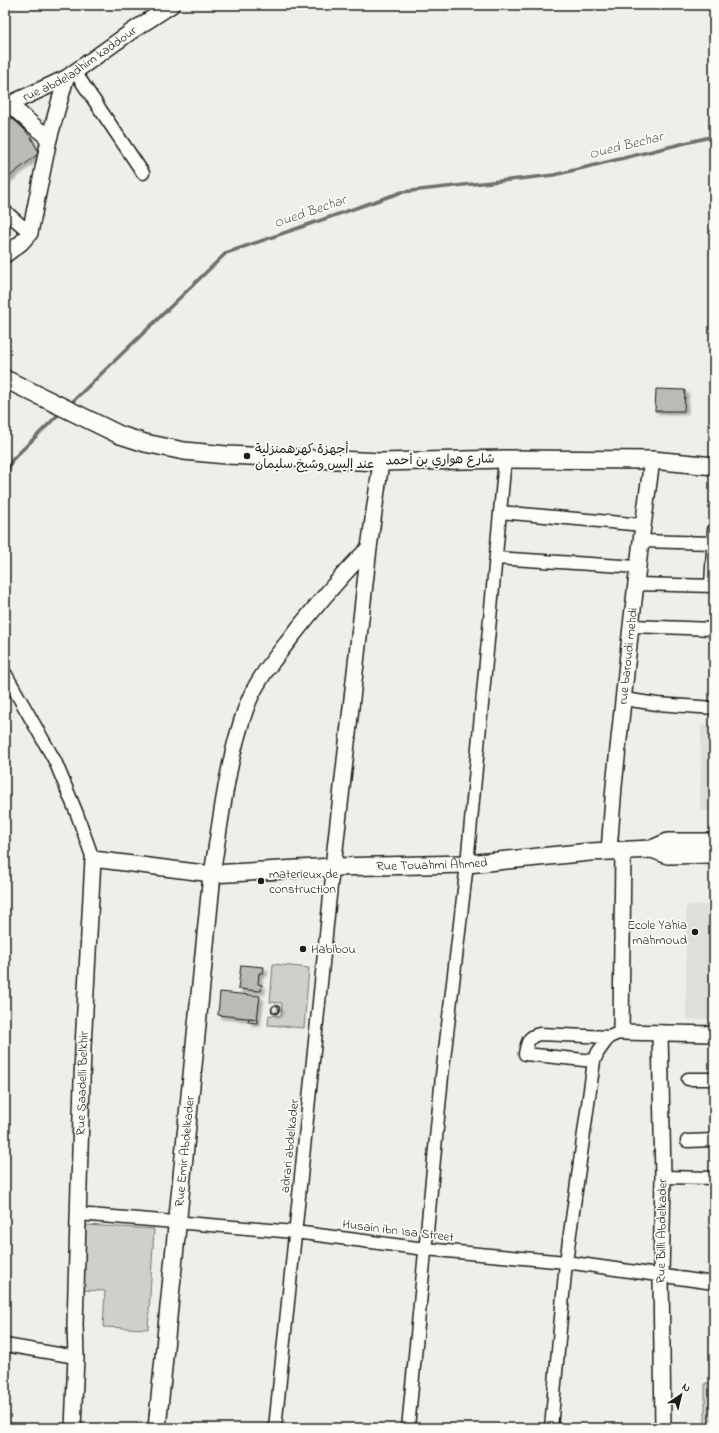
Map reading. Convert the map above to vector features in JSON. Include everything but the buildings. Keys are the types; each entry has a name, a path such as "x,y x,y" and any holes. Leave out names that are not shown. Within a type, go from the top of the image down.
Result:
{"main road":[{"name":"شارع هواري بن أحمد","path":"5,379 120,436 145,443 178,449 226,455 381,462 505,459 652,460 714,466"},
{"path":"652,849 668,842 714,842"},
{"name":"Rue Touahmi Ahmed","path":"212,874 332,867 467,864 652,849"},
{"path":"652,849 668,854 714,854"},
{"name":"Rue Emir Abdelkader","path":"156,1428 212,874"}],"street":[{"name":"rue abdeladhim kaddour","path":"7,105 71,75 163,7"},
{"path":"5,255 21,243 30,232 49,139 71,75"},
{"path":"71,75 142,173"},
{"path":"7,105 49,139"},
{"path":"5,211 30,232"},
{"path":"408,1428 444,1060 467,864 505,459"},
{"name":"rue baroudi mehdi","path":"615,1034 616,851 614,786 631,626 652,460"},
{"path":"332,867 369,548 381,462"},
{"path":"500,512 643,525"},
{"path":"637,584 713,586 714,530"},
{"path":"641,541 713,543"},
{"path":"5,673 55,761 94,858 212,874 232,753 245,710 260,677 306,618 347,570 369,548"},
{"path":"496,558 638,567"},
{"path":"631,626 714,629"},
{"path":"624,699 657,704 714,708"},
{"name":"Rue Saadelli Belkhir","path":"73,1428 83,1047 94,858"},
{"name":"adrari abdelkader","path":"276,1428 295,1232 309,1112 332,867"},
{"name":"Rue Billi Abdelkader","path":"660,1033 663,1177 661,1276 663,1428"},
{"path":"594,1061 525,1054 526,1044 531,1036 540,1034 714,1034"},
{"path":"551,1428 566,1262 594,1061 598,1052 615,1034"},
{"path":"688,1079 714,1079"},
{"path":"687,1140 714,1140"},
{"path":"663,1177 714,1178"},
{"name":"Husain ibn Isa Street","path":"78,1214 295,1232 426,1249 566,1262 714,1283"},
{"path":"5,1345 76,1357"}],"shaded area":[{"path":"701,725 714,725 714,811 700,811"},
{"path":"686,905 714,905 714,1019 686,1019"},
{"path":"273,964 309,968 304,1028 268,1025 269,1015 281,1016 282,1003 270,1002"},
{"path":"86,1225 154,1229 148,1329 103,1327 105,1291 82,1290"},
{"path":"705,1383 714,1383 714,1428 705,1428"}],"waterway":[{"name":"Oued Bechar","path":"69,405 226,253 402,192 554,175 714,136"},
{"name":"Oued Bechar","path":"5,480 12,460 61,412"}],"place":[{"name":"أجهزة كهرهمنزلية عند إليس وشيخ سليمان","path":"247,456"},
{"name":"materieux de construction","path":"261,881"},
{"name":"Ecole Yahia mahmoud","path":"695,932"},
{"name":"Habibou","path":"303,949"}]}
